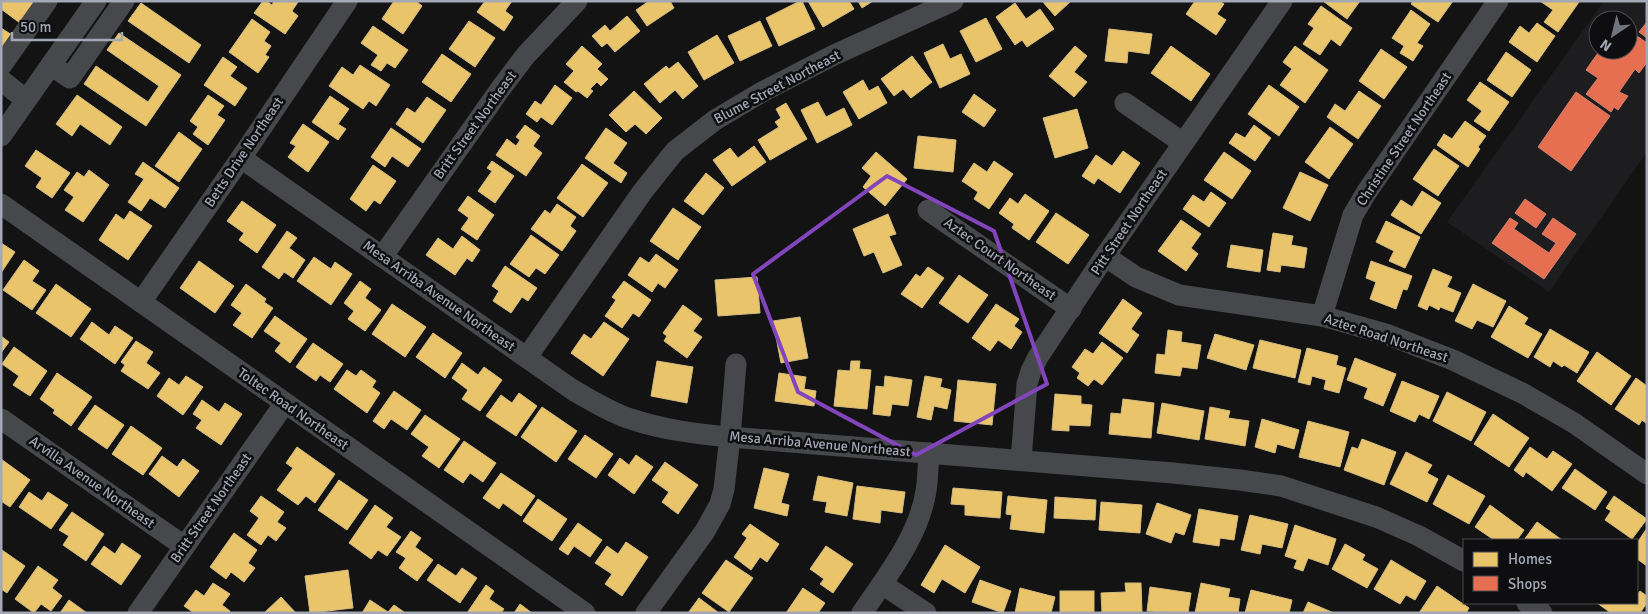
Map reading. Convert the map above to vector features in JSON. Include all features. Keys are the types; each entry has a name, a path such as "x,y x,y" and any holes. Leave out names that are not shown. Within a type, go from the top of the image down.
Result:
{"street":[{"path":"1,66 46,1"},
{"path":"1,136 96,1"},
{"path":"51,65 70,78 124,1"},
{"name":"Betts Drive Northeast","path":"140,302 241,158 347,1"},
{"name":"Britt Street Northeast","path":"382,257 500,88 526,55 577,1"},
{"name":"Blume Street Northeast","path":"527,357 638,199 675,151 714,120 762,92 834,55 952,1"},
{"name":"Pitt Street Northeast","path":"1021,460 1027,384 1031,371 1105,256 1282,1"},
{"name":"Christine Street Northeast","path":"1322,316 1353,215 1366,193 1498,1"},
{"path":"1,80 26,100"},
{"path":"1125,102 1183,143"},
{"name":"Mesa Arriba Avenue Northeast","path":"241,158 572,390 630,419 658,426 730,437 1021,460 1281,486 1376,516 1419,536 1463,560"},
{"name":"Toltec Road Northeast","path":"1,204 585,613"},
{"name":"Aztec Court Northeast","path":"928,210 1071,309"},
{"name":"Aztec Road Northeast","path":"1105,256 1136,277 1179,295 1322,316 1386,334 1453,360 1524,394 1574,423 1647,474"},
{"path":"646,613 705,531 720,504 724,489 730,437 736,364"},
{"name":"Britt Street Northeast","path":"138,613 285,403"},
{"name":"Arvilla Avenue Northeast","path":"1,419 184,546"},
{"path":"862,613 912,536 926,492 929,453"},
{"path":"882,584 926,613"},
{"path":"1528,604 1542,613"}],"highlighted area":[{"path":"887,176 994,231 1047,384 916,455 798,392 753,274"}],"shaded area":[{"path":"1604,1 1647,1 1647,152 1549,292 1447,222 1588,24 1588,60 1638,60 1638,10 1598,10"}],"building: Homes":[{"path":"1,1 35,1 20,23 1,9"},
{"path":"263,1 272,5 274,1 298,2 292,11 298,16 285,34 254,13"},
{"path":"394,1 416,1 422,6 403,34 382,19"},
{"path":"485,1 512,1 505,11 513,17 504,31 477,12"},
{"path":"649,1 670,1 674,8 647,26 636,10"},
{"path":"802,1 815,29 779,46 766,18"},
{"path":"808,1 849,1 854,9 823,27"},
{"path":"858,1 873,1 862,8"},
{"path":"1042,1 1071,1 1055,16"},
{"path":"1195,1 1219,1 1224,4 1217,14 1226,20 1216,35 1186,14"},
{"path":"1323,1 1360,1 1347,19"},
{"path":"1413,1 1453,1 1438,22 1411,4"},
{"path":"1540,1 1579,2 1558,32 1544,22 1553,10"},
{"path":"141,3 201,45 189,63 128,21"},
{"path":"1015,3 1026,19 1040,9 1054,29 1027,47 1022,40 1015,45 996,17"},
{"path":"1321,6 1352,28 1340,46 1331,39 1320,55 1303,44 1314,28 1308,24"},
{"path":"1411,10 1430,24 1417,43 1423,46 1413,61 1400,53 1404,46 1392,38"},
{"path":"627,16 640,31 615,52 607,43 602,47 592,36 605,25 610,31"},
{"path":"986,18 1002,49 976,62 960,31"},
{"path":"252,19 270,32 264,41 271,46 265,55 269,57 258,73 229,52"},
{"path":"469,21 495,38 475,67 449,49"},
{"path":"760,21 772,46 740,61 728,36"},
{"path":"1537,23 1555,36 1537,62 1509,42 1520,26 1529,33"},
{"path":"373,26 408,50 395,68 387,63 381,71 371,65 378,55 361,43"},
{"path":"1,28 12,35 1,50"},
{"path":"1109,29 1152,34 1149,54 1128,51 1127,63 1105,61"},
{"path":"119,33 181,75 146,126 84,84 96,66 148,102 159,86 107,50"},
{"path":"717,35 734,63 704,80 688,52"},
{"path":"943,44 950,59 961,54 970,74 940,88 924,53"},
{"path":"582,46 602,64 597,69 608,79 601,86 597,82 590,89 593,91 587,98 564,82 574,71 566,64"},
{"path":"1075,46 1087,56 1074,72 1087,82 1074,97 1049,76"},
{"path":"1171,46 1210,74 1191,101 1151,73"},
{"path":"1295,46 1328,70 1305,103 1280,85 1292,69 1283,62"},
{"path":"1381,49 1407,67 1384,99 1359,81"},
{"path":"1506,52 1531,70 1512,97 1487,80"},
{"path":"442,54 471,74 451,102 422,82"},
{"path":"912,56 932,82 911,98 903,89 894,96 881,79"},
{"path":"223,57 237,67 230,76 247,88 235,106 204,85"},
{"path":"678,62 698,86 683,99 675,90 660,103 644,84 666,66 669,69"},
{"path":"360,65 390,85 376,106 369,101 363,109 329,86 342,67 353,75"},
{"path":"863,80 869,91 878,86 887,103 859,119 843,92"},
{"path":"1480,82 1509,102 1489,131 1474,121 1482,111 1467,100"},
{"path":"555,85 572,98 552,125 541,117 537,122 526,114 535,101 541,105"},
{"path":"1269,85 1299,107 1279,136 1248,114"},
{"path":"634,91 662,118 646,134 635,124 626,132 609,115"},
{"path":"1359,91 1381,106 1358,139 1327,117 1335,104 1345,111"},
{"path":"974,94 996,110 984,127 962,112"},
{"path":"77,95 122,127 110,145 80,124 72,136 56,124"},
{"path":"208,95 224,106 217,115 225,120 208,145 193,134 198,127 190,121"},
{"path":"330,96 349,109 338,124 346,129 338,140 312,122"},
{"path":"427,97 446,110 423,143 396,124 407,108 415,113"},
{"path":"818,102 826,117 844,108 852,125 817,143 801,110"},
{"path":"786,103 807,139 770,160 758,140 779,127 775,122 781,118 776,109"},
{"path":"1077,109 1088,148 1055,158 1043,118"},
{"path":"1465,121 1486,136 1468,167 1437,145 1444,134 1452,139"},
{"path":"303,124 329,142 308,172 288,157 296,146 290,143"},
{"path":"525,125 540,136 533,146 542,153 526,176 496,155 507,139 516,146 520,140 516,137"},
{"path":"1254,125 1271,138 1255,161 1229,143 1236,133 1245,138"},
{"path":"1330,127 1353,144 1329,179 1305,162"},
{"path":"391,128 421,149 408,167 392,156 385,167 371,157"},
{"path":"606,128 627,143 613,163 627,173 621,183 585,158"},
{"path":"179,132 202,149 179,182 155,166"},
{"path":"918,136 956,140 953,172 914,168"},
{"path":"754,146 766,162 732,186 713,160 730,148 738,158"},
{"path":"1434,149 1459,166 1438,196 1413,179"},
{"path":"36,150 70,173 52,198 36,187 42,178 25,166"},
{"path":"1123,151 1140,163 1120,193 1098,178 1094,184 1082,176 1096,155 1112,166"},
{"path":"876,152 907,179 885,206 863,187 871,176 862,168"},
{"path":"1224,152 1251,171 1232,199 1204,180"},
{"path":"492,161 514,176 495,203 478,191 492,171 487,168"},
{"path":"994,161 1013,174 989,209 974,199 978,192 962,181 974,163 987,172"},
{"path":"143,162 179,188 165,208 150,198 141,211 128,202 144,179 135,174"},
{"path":"582,164 608,183 583,217 557,198"},
{"path":"373,165 396,181 380,204 374,200 366,211 350,199"},
{"path":"89,170 109,185 83,222 65,210 74,197 64,190 77,172 84,177"},
{"path":"1300,172 1328,185 1310,221 1283,208"},
{"path":"706,173 724,188 703,215 684,201"},
{"path":"1422,191 1441,203 1421,234 1391,215 1401,200 1412,207"},
{"path":"1211,192 1226,203 1209,227 1183,209 1193,195 1204,202"},
{"path":"1025,194 1049,211 1029,240 1012,228 1014,224 999,213 1010,198 1018,204"},
{"path":"468,196 494,215 477,240 461,229 469,218 458,210"},
{"path":"242,201 276,225 257,253 239,240 244,233 227,221"},
{"path":"557,204 576,217 570,226 576,231 562,251 531,229 545,210 550,214"},
{"path":"673,208 701,227 678,260 650,241"},
{"path":"130,211 152,226 128,260 99,240 116,214 124,220"},
{"path":"1056,213 1089,235 1068,264 1036,242"},
{"path":"888,214 896,234 889,236 902,265 883,273 874,252 864,256 853,229"},
{"path":"1181,220 1201,234 1191,248 1198,254 1186,271 1158,251"},
{"path":"1386,221 1420,237 1405,268 1389,261 1394,251 1376,242"},
{"path":"287,231 297,238 289,248 305,260 293,278 284,272 279,279 262,267"},
{"path":"1273,233 1293,236 1291,245 1307,248 1304,268 1281,265 1280,272 1267,270"},
{"path":"531,235 559,255 545,274 536,268 529,277 510,264"},
{"path":"462,236 480,250 472,262 467,258 455,275 426,255 438,238 453,249"},
{"path":"1,243 15,252 1,273"},
{"path":"1231,245 1263,250 1260,272 1227,267"},
{"path":"656,254 678,270 665,288 658,283 652,292 628,275 640,257 649,263"},
{"path":"314,257 331,269 335,262 352,274 331,305 297,281"},
{"path":"24,260 39,271 32,281 46,290 32,310 3,290"},
{"path":"199,261 234,286 215,313 180,288"},
{"path":"1371,261 1412,276 1407,290 1403,289 1396,309 1370,299 1376,282 1366,278"},
{"path":"505,266 537,288 528,301 522,297 511,313 493,301 499,291 492,286"},
{"path":"928,267 944,278 922,308 901,294 916,274 920,277"},
{"path":"1433,269 1452,277 1447,287 1461,293 1453,312 1440,307 1439,310 1429,305 1427,310 1418,306"},
{"path":"959,275 988,295 968,323 939,303"},
{"path":"757,277 760,313 718,316 715,280"},
{"path":"360,281 371,289 365,298 381,310 365,331 348,319 354,311 344,303"},
{"path":"624,281 651,300 639,317 633,313 622,328 605,316 616,300 612,297"},
{"path":"56,284 91,309 71,337 36,313"},
{"path":"246,284 266,299 264,302 273,308 252,338 233,325 242,313 231,305"},
{"path":"1473,284 1506,301 1493,327 1477,320 1472,329 1455,321"},
{"path":"1123,299 1142,313 1131,329 1139,335 1127,353 1099,333"},
{"path":"392,304 426,327 405,357 372,334"},
{"path":"996,304 1019,319 1014,326 1022,332 1011,349 998,340 990,351 972,338"},
{"path":"683,305 702,319 693,331 702,337 687,358 664,341 667,336 663,333"},
{"path":"1509,306 1528,318 1524,324 1542,334 1528,358 1491,337"},
{"path":"275,316 307,339 290,363 275,351 281,343 264,331"},
{"path":"800,317 808,358 781,363 773,321"},
{"path":"92,322 109,335 115,326 133,338 115,364 80,339"},
{"path":"604,322 629,339 603,376 571,353 584,334 591,339"},
{"path":"1550,329 1589,352 1577,373 1553,361 1550,367 1534,357"},
{"path":"1168,330 1182,332 1181,342 1201,345 1197,369 1182,367 1180,376 1155,373 1157,354 1165,355"},
{"path":"433,333 462,353 445,378 416,357"},
{"path":"1215,334 1254,345 1246,370 1207,358"},
{"path":"1,336 9,342 1,353"},
{"path":"1260,340 1301,350 1295,378 1253,368"},
{"path":"136,341 153,352 146,363 160,373 148,389 121,371 125,365 121,362"},
{"path":"1102,342 1123,358 1102,385 1094,379 1088,386 1077,378 1080,373 1072,367 1085,349 1093,354"},
{"path":"313,343 343,364 330,382 320,375 316,381 296,367"},
{"path":"14,347 47,371 30,396 13,385 19,376 2,364"},
{"path":"1307,348 1338,356 1336,365 1346,368 1339,393 1324,389 1326,380 1312,376 1310,385 1298,382"},
{"path":"1597,352 1631,376 1611,405 1577,381"},
{"path":"1355,358 1396,374 1383,406 1364,398 1368,388 1347,380"},
{"path":"657,361 693,367 687,403 651,396"},
{"path":"851,361 860,361 859,369 871,370 867,409 834,406 838,370 850,371"},
{"path":"462,363 478,375 484,367 502,380 480,411 462,399 468,390 452,378"},
{"path":"347,370 356,376 361,370 376,381 372,387 380,393 367,413 334,389"},
{"path":"57,373 92,397 71,426 53,413 55,410 40,399"},
{"path":"779,373 806,377 804,389 816,391 814,406 775,401"},
{"path":"186,376 203,387 183,415 157,396 169,378 179,385"},
{"path":"885,376 912,380 908,406 892,404 890,416 873,414 876,386 884,387"},
{"path":"925,376 942,379 940,387 951,390 947,409 934,406 931,420 917,417"},
{"path":"1636,378 1647,386 1647,424 1642,420 1639,425 1615,409"},
{"path":"958,380 996,384 992,425 954,421"},
{"path":"1402,381 1439,396 1429,419 1419,414 1415,422 1390,411"},
{"path":"394,391 421,410 407,430 391,419 384,429 373,421"},
{"path":"1447,392 1486,412 1471,441 1433,421"},
{"path":"519,393 537,406 516,436 486,416 501,395 512,403"},
{"path":"1055,394 1081,396 1081,404 1092,405 1090,426 1069,425 1069,431 1052,430"},
{"path":"1123,399 1154,403 1151,438 1109,434 1111,413 1121,414"},
{"path":"202,400 219,412 225,403 242,414 221,445 196,428 202,420 193,414"},
{"path":"1162,403 1204,411 1199,440 1157,433"},
{"path":"95,405 124,425 107,449 78,429"},
{"path":"542,407 577,431 556,462 521,437"},
{"path":"1210,407 1230,411 1228,418 1249,421 1245,446 1205,439"},
{"path":"1493,414 1529,438 1509,467 1474,444"},
{"path":"425,415 460,439 439,468 422,456 429,447 411,434"},
{"path":"1262,419 1299,430 1294,449 1277,444 1275,453 1255,447"},
{"path":"1308,421 1349,432 1340,467 1299,457"},
{"path":"131,426 162,448 143,475 112,454"},
{"path":"585,435 613,454 596,478 568,459"},
{"path":"1362,439 1396,452 1384,485 1344,470 1352,447 1358,449"},
{"path":"464,441 496,463 483,482 470,473 463,483 444,470"},
{"path":"297,447 335,474 315,503 306,496 298,505 277,490 293,468 286,463"},
{"path":"1530,447 1547,459 1553,451 1572,464 1552,491 1526,472 1523,477 1514,470"},
{"path":"1406,452 1432,465 1427,473 1438,479 1427,502 1390,484"},
{"path":"636,455 653,467 634,494 608,475 620,458 629,465"},
{"path":"162,456 177,467 183,459 199,471 179,497 149,474"},
{"path":"1,459 30,480 10,507 1,501"},
{"path":"665,462 698,485 678,514 662,502 669,492 652,480"},
{"path":"764,468 789,474 781,503 789,505 787,516 754,508"},
{"path":"1575,469 1607,492 1595,510 1562,488"},
{"path":"501,473 535,496 521,516 503,503 499,509 483,498"},
{"path":"1448,475 1485,496 1469,524 1433,504"},
{"path":"818,476 853,483 847,516 825,512 827,502 813,500"},
{"path":"339,480 368,500 347,530 318,510"},
{"path":"857,486 905,492 902,513 881,510 880,523 853,519"},
{"path":"953,488 1002,492 1000,518 965,515 965,505 951,504"},
{"path":"29,492 42,501 48,492 68,505 51,529 19,507"},
{"path":"261,496 284,512 277,522 286,528 276,541 268,535 261,545 247,535 259,518 250,511"},
{"path":"1008,496 1047,500 1044,533 1010,529 1012,515 1006,514"},
{"path":"1614,496 1647,519 1632,539 1605,520 1611,511 1606,508"},
{"path":"1055,497 1096,500 1095,520 1054,518"},
{"path":"538,499 567,519 552,541 523,521"},
{"path":"1101,502 1142,505 1140,533 1099,530"},
{"path":"1157,503 1191,515 1184,535 1175,532 1171,543 1146,534"},
{"path":"375,505 393,518 386,527 401,537 387,556 378,550 371,559 349,543"},
{"path":"1490,505 1524,530 1518,539 1493,539 1475,527"},
{"path":"1199,509 1238,516 1234,540 1220,538 1219,546 1193,542"},
{"path":"72,512 104,534 86,561 63,545 69,536 59,530"},
{"path":"1250,515 1288,524 1282,548 1262,544 1260,554 1241,550"},
{"path":"1537,522 1561,539 1525,539"},
{"path":"578,523 602,540 590,557 574,546 568,555 559,549"},
{"path":"750,524 779,544 767,562 760,557 751,570 734,557 747,538 742,534"},
{"path":"1295,525 1336,539 1328,565 1308,558 1303,571 1294,568 1297,560 1285,556"},
{"path":"1647,528 1647,566 1638,560 1638,542"},
{"path":"411,531 421,538 415,547 433,560 417,581 399,568 406,558 396,552"},
{"path":"234,533 257,550 248,563 255,568 244,582 231,572 226,579 210,567"},
{"path":"626,542 648,557 622,596 605,584 612,574 595,563 607,546 618,554"},
{"path":"122,543 141,556 121,585 91,564 104,546 115,554"},
{"path":"1345,544 1365,555 1362,560 1378,569 1367,588 1332,569"},
{"path":"945,545 980,567 965,593 942,579 934,593 921,585"},
{"path":"826,546 853,564 833,593 820,584 824,579 810,569"},
{"path":"2,550 25,566 7,593 1,589"},
{"path":"726,560 753,578 729,612 702,593"},
{"path":"1391,560 1426,581 1415,600 1406,595 1400,604 1374,589"},
{"path":"438,564 456,576 462,568 477,578 460,603 427,580"},
{"path":"38,566 58,580 52,588 62,596 51,611 41,604 34,613 15,599"},
{"path":"348,570 353,608 310,613 305,576"},
{"path":"980,580 1011,591 1003,613 972,602"},
{"path":"213,583 230,594 222,605 230,611 229,613 194,613 184,606 196,590 204,596"},
{"path":"1125,583 1141,583 1142,612 1102,613 1101,593 1126,592"},
{"path":"1201,583 1230,589 1228,597 1240,599 1238,613 1195,613"},
{"path":"486,585 494,591 489,599 504,609 501,613 467,613"},
{"path":"1437,586 1469,608 1466,613 1419,613"},
{"path":"1150,587 1191,593 1188,613 1147,611"},
{"path":"803,588 825,603 818,613 786,613"},
{"path":"1020,588 1055,597 1051,613 1015,613"},
{"path":"1251,590 1292,600 1289,613 1245,613"},
{"path":"1060,591 1094,591 1094,613 1060,613"},
{"path":"1640,591 1647,596 1647,603 1640,613 1611,613 1598,604 1638,604 1638,594"},
{"path":"281,597 296,613 264,613"},
{"path":"699,598 719,613 688,613"},
{"path":"69,600 87,613 60,613"},
{"path":"370,600 388,612 394,605 404,612 362,613"},
{"path":"1308,602 1334,613 1303,613"},
{"path":"520,604 532,613 514,613"}],"building: Shops":[{"path":"1647,22 1647,38 1639,32"},
{"path":"1638,37 1647,43 1647,62 1639,73 1635,69 1619,92 1628,96 1618,110 1614,107 1611,112 1586,94 1598,78 1586,70 1593,60 1638,60"},
{"path":"1576,92 1610,116 1571,171 1538,147"},
{"path":"1525,199 1546,214 1536,228 1515,213"},
{"path":"1510,218 1518,223 1514,229 1549,253 1556,243 1542,234 1553,218 1576,234 1544,279 1492,243"}]}
